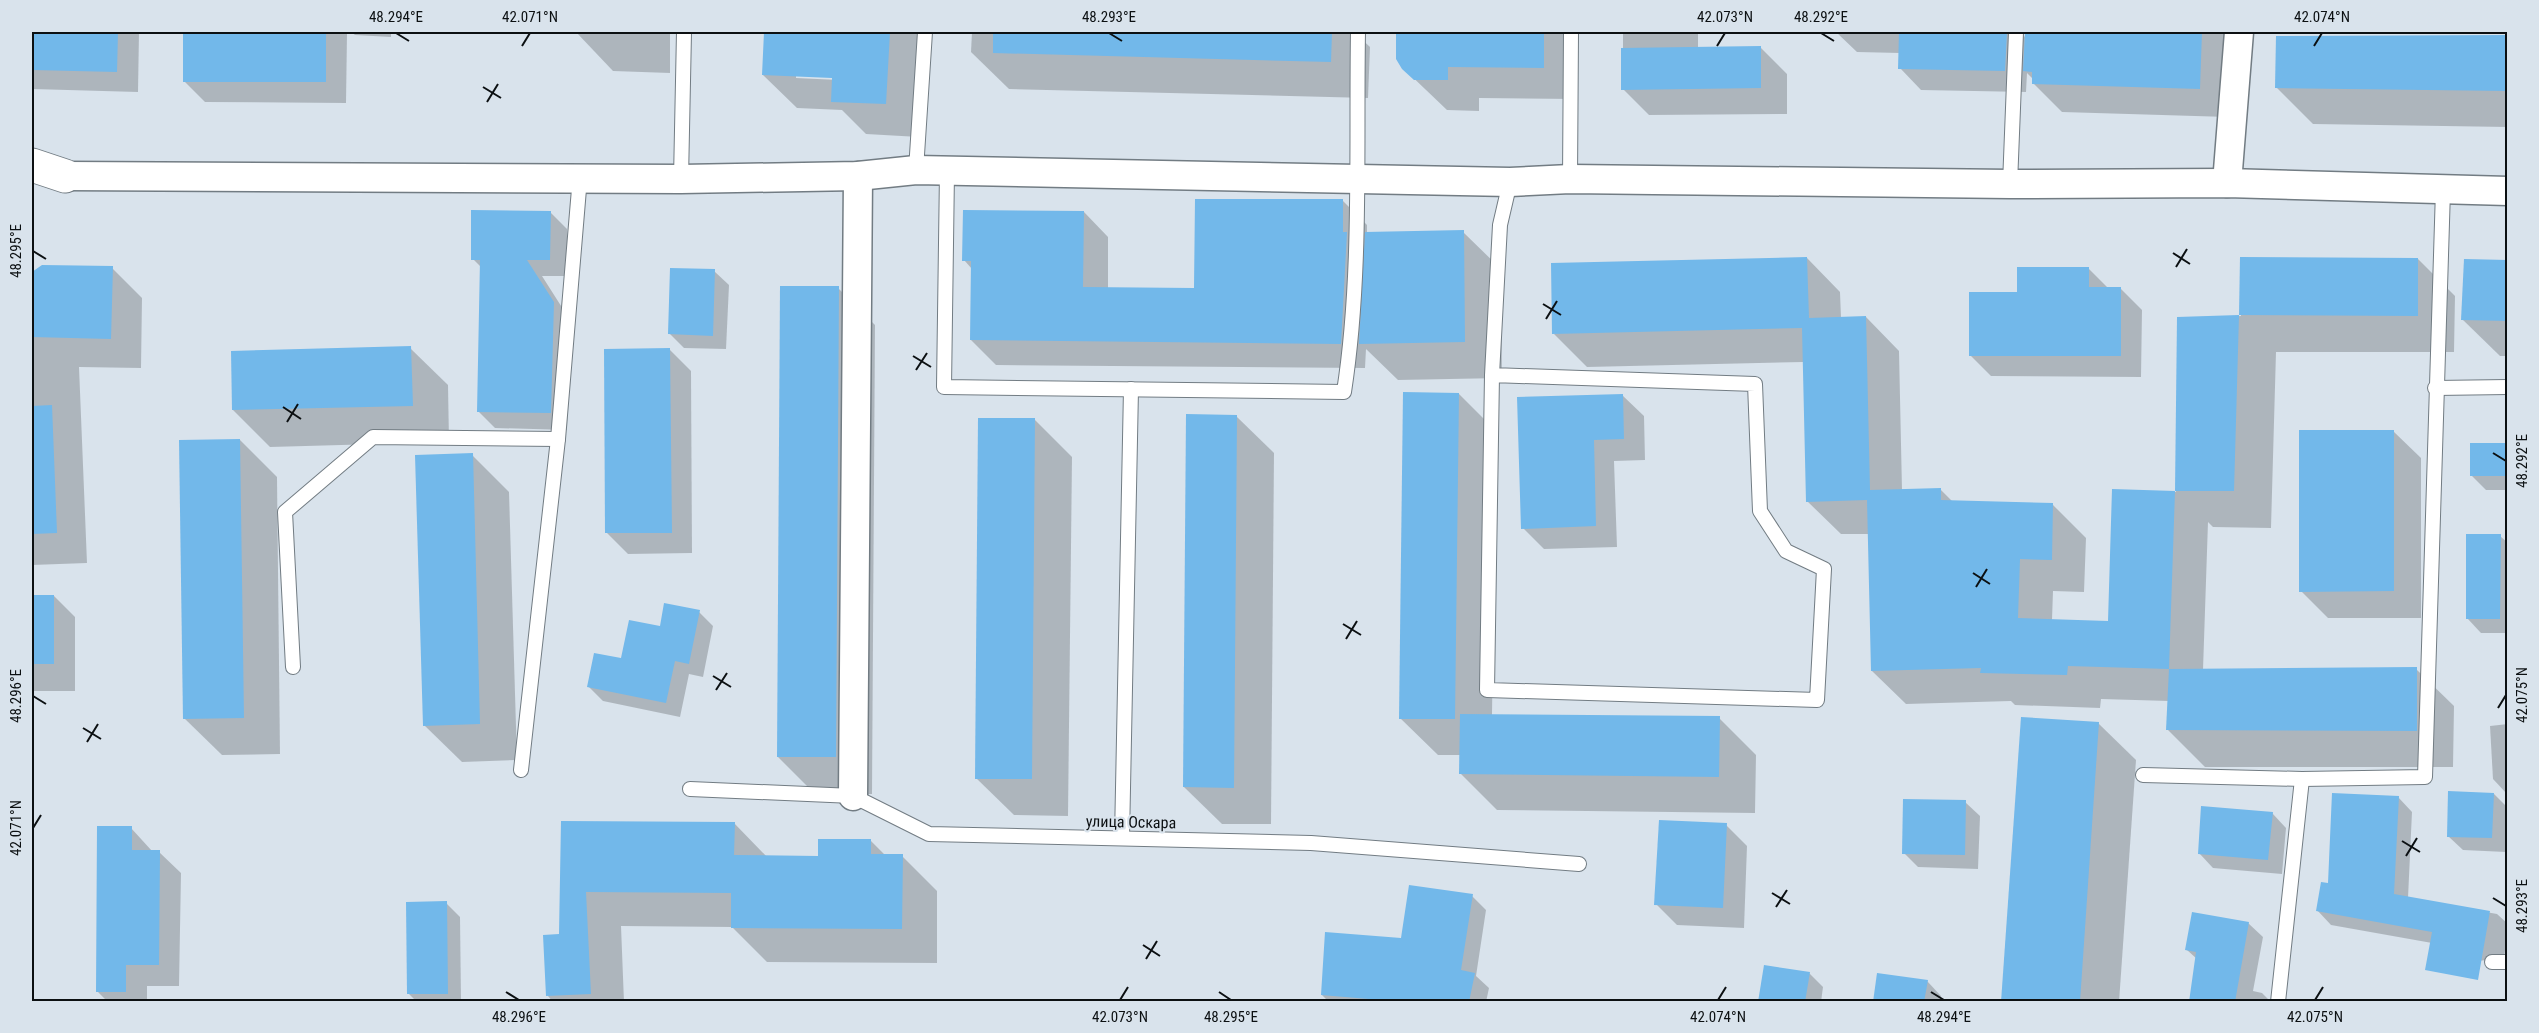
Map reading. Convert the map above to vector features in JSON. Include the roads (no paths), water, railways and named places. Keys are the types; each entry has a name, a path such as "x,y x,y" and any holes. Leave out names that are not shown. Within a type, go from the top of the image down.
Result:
{"street":[{"path":"2227,183 2240,32"},
{"path":"32,165 65,176"},
{"path":"32,180 65,176 681,178 858,176 916,170 1510,182 1570,179 2010,184 2227,183 2508,191"},
{"path":"853,796 858,176"}],"lane":[{"path":"681,178 684,32"},
{"path":"916,170 925,32"},
{"path":"947,172 944,387 1344,392 1350,358 1354,275 1358,32"},
{"path":"1570,179 1571,32"},
{"path":"2010,184 2016,32"},
{"path":"521,770 558,439 580,177"},
{"path":"1492,375 1755,384 1760,510 1786,551 1824,569 1817,700 1487,690 1492,375 1500,225 1510,182"},
{"path":"2143,775 2302,779 2426,777 2435,388 2443,190"},
{"path":"2435,388 2508,387"},
{"path":"1122,838 1131,389"},
{"path":"293,667 285,512 373,437 558,439"},
{"path":"2278,1002 2302,779"},
{"name":"улица Оскара","path":"690,789 853,796 929,834 1311,843 1579,864"},
{"path":"2492,962 2508,962"}]}
